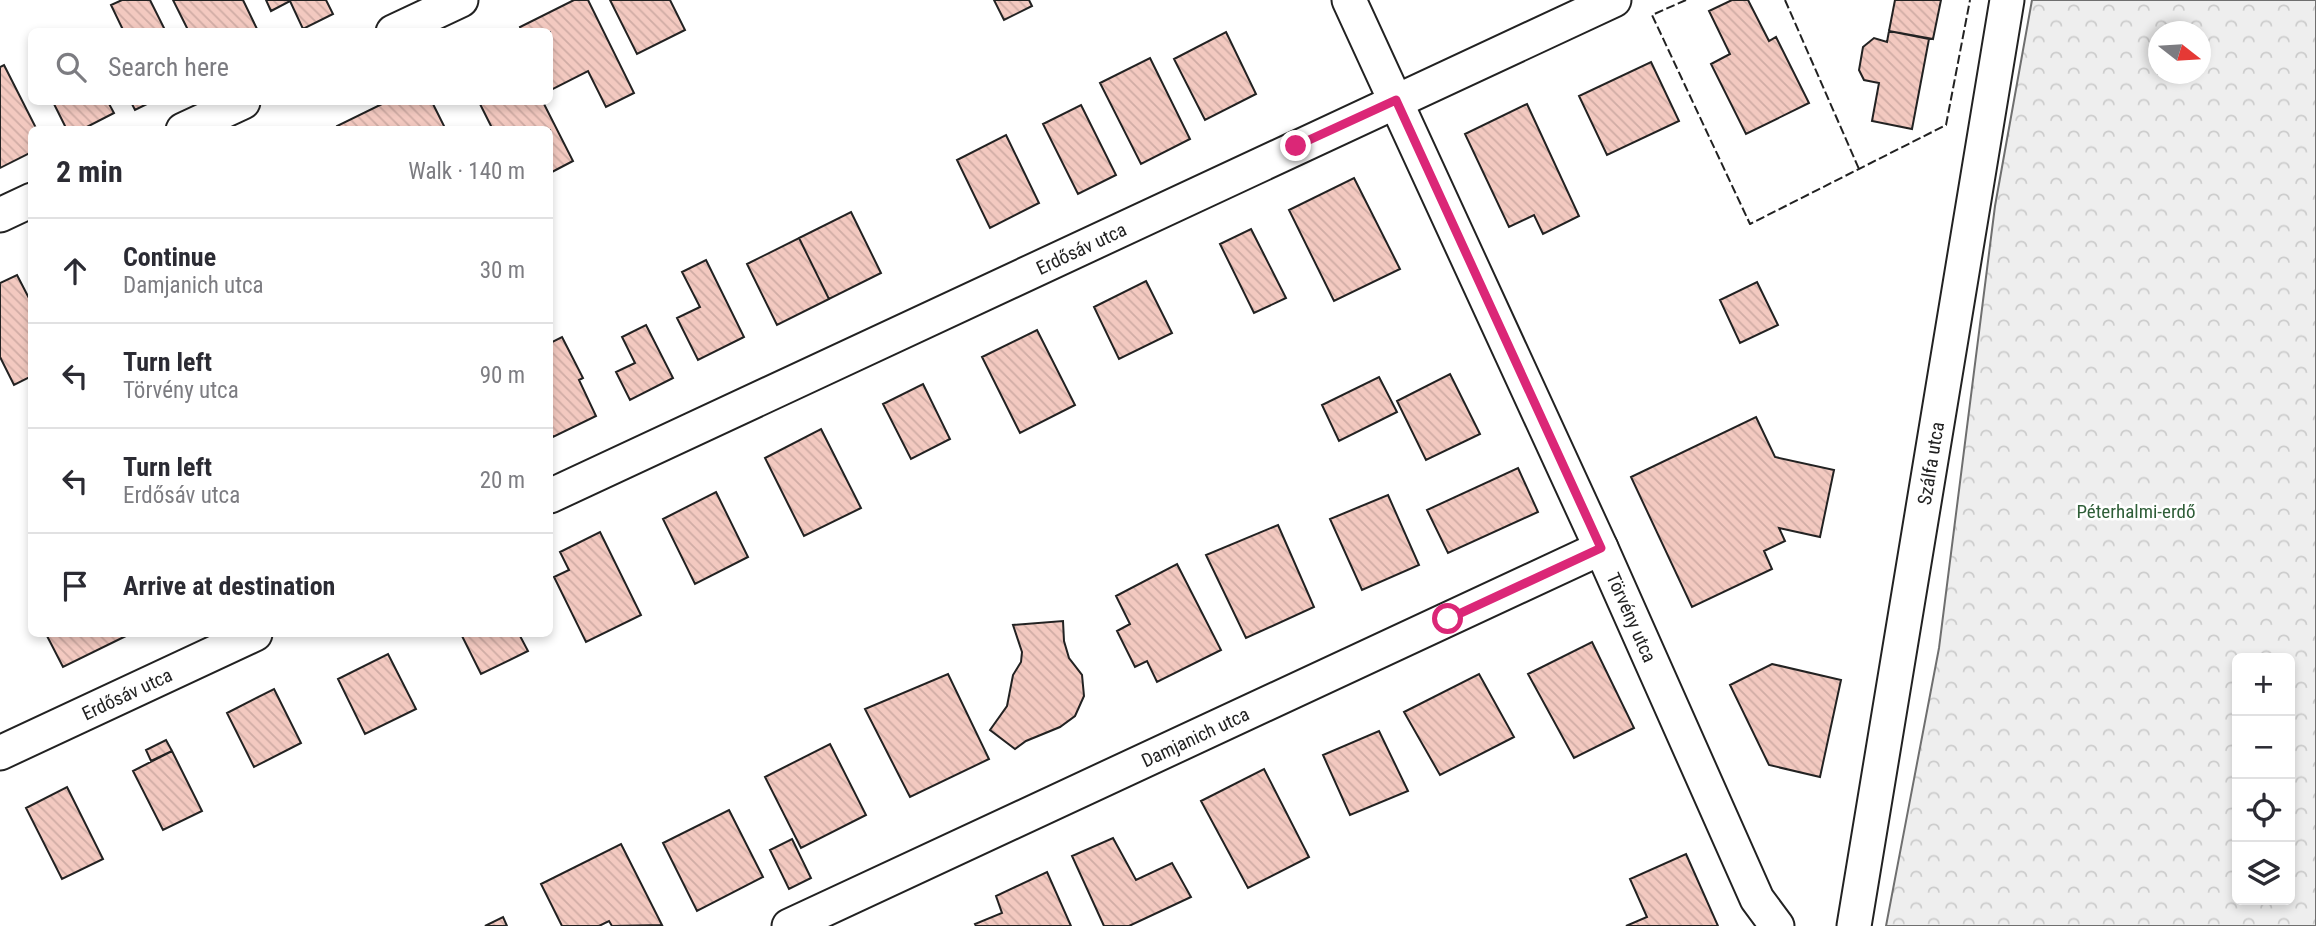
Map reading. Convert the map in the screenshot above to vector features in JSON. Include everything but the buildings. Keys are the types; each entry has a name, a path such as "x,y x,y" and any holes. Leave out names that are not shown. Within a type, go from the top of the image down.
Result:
{"street":[{"path":"402,28 461,0"},
{"name":"Törvény utca","path":"1349,0 1601,548 1757,899 1777,926"},
{"name":"Erdősáv utca","path":"553,495 1614,0"},
{"name":"Szálfa utca","path":"1854,926 2007,0"},
{"path":"192,126 237,105"},
{"path":"0,215 28,202"},
{"name":"Damjanich utca","path":"789,926 1601,548"},
{"name":"Erdősáv utca","path":"0,753 249,637"}],"green space":[{"name":"Péterhalmi-erdő","path":"2032,0 2316,0 2316,926 1886,926 1939,648 1995,206"}],"fence":[{"path":"1686,0 1652,15 1750,224 1946,125 1970,0"},
{"path":"1785,0 1859,169"}],"route":[{"path":"1296,146 1396,100 1601,548 1448,619"}]}
